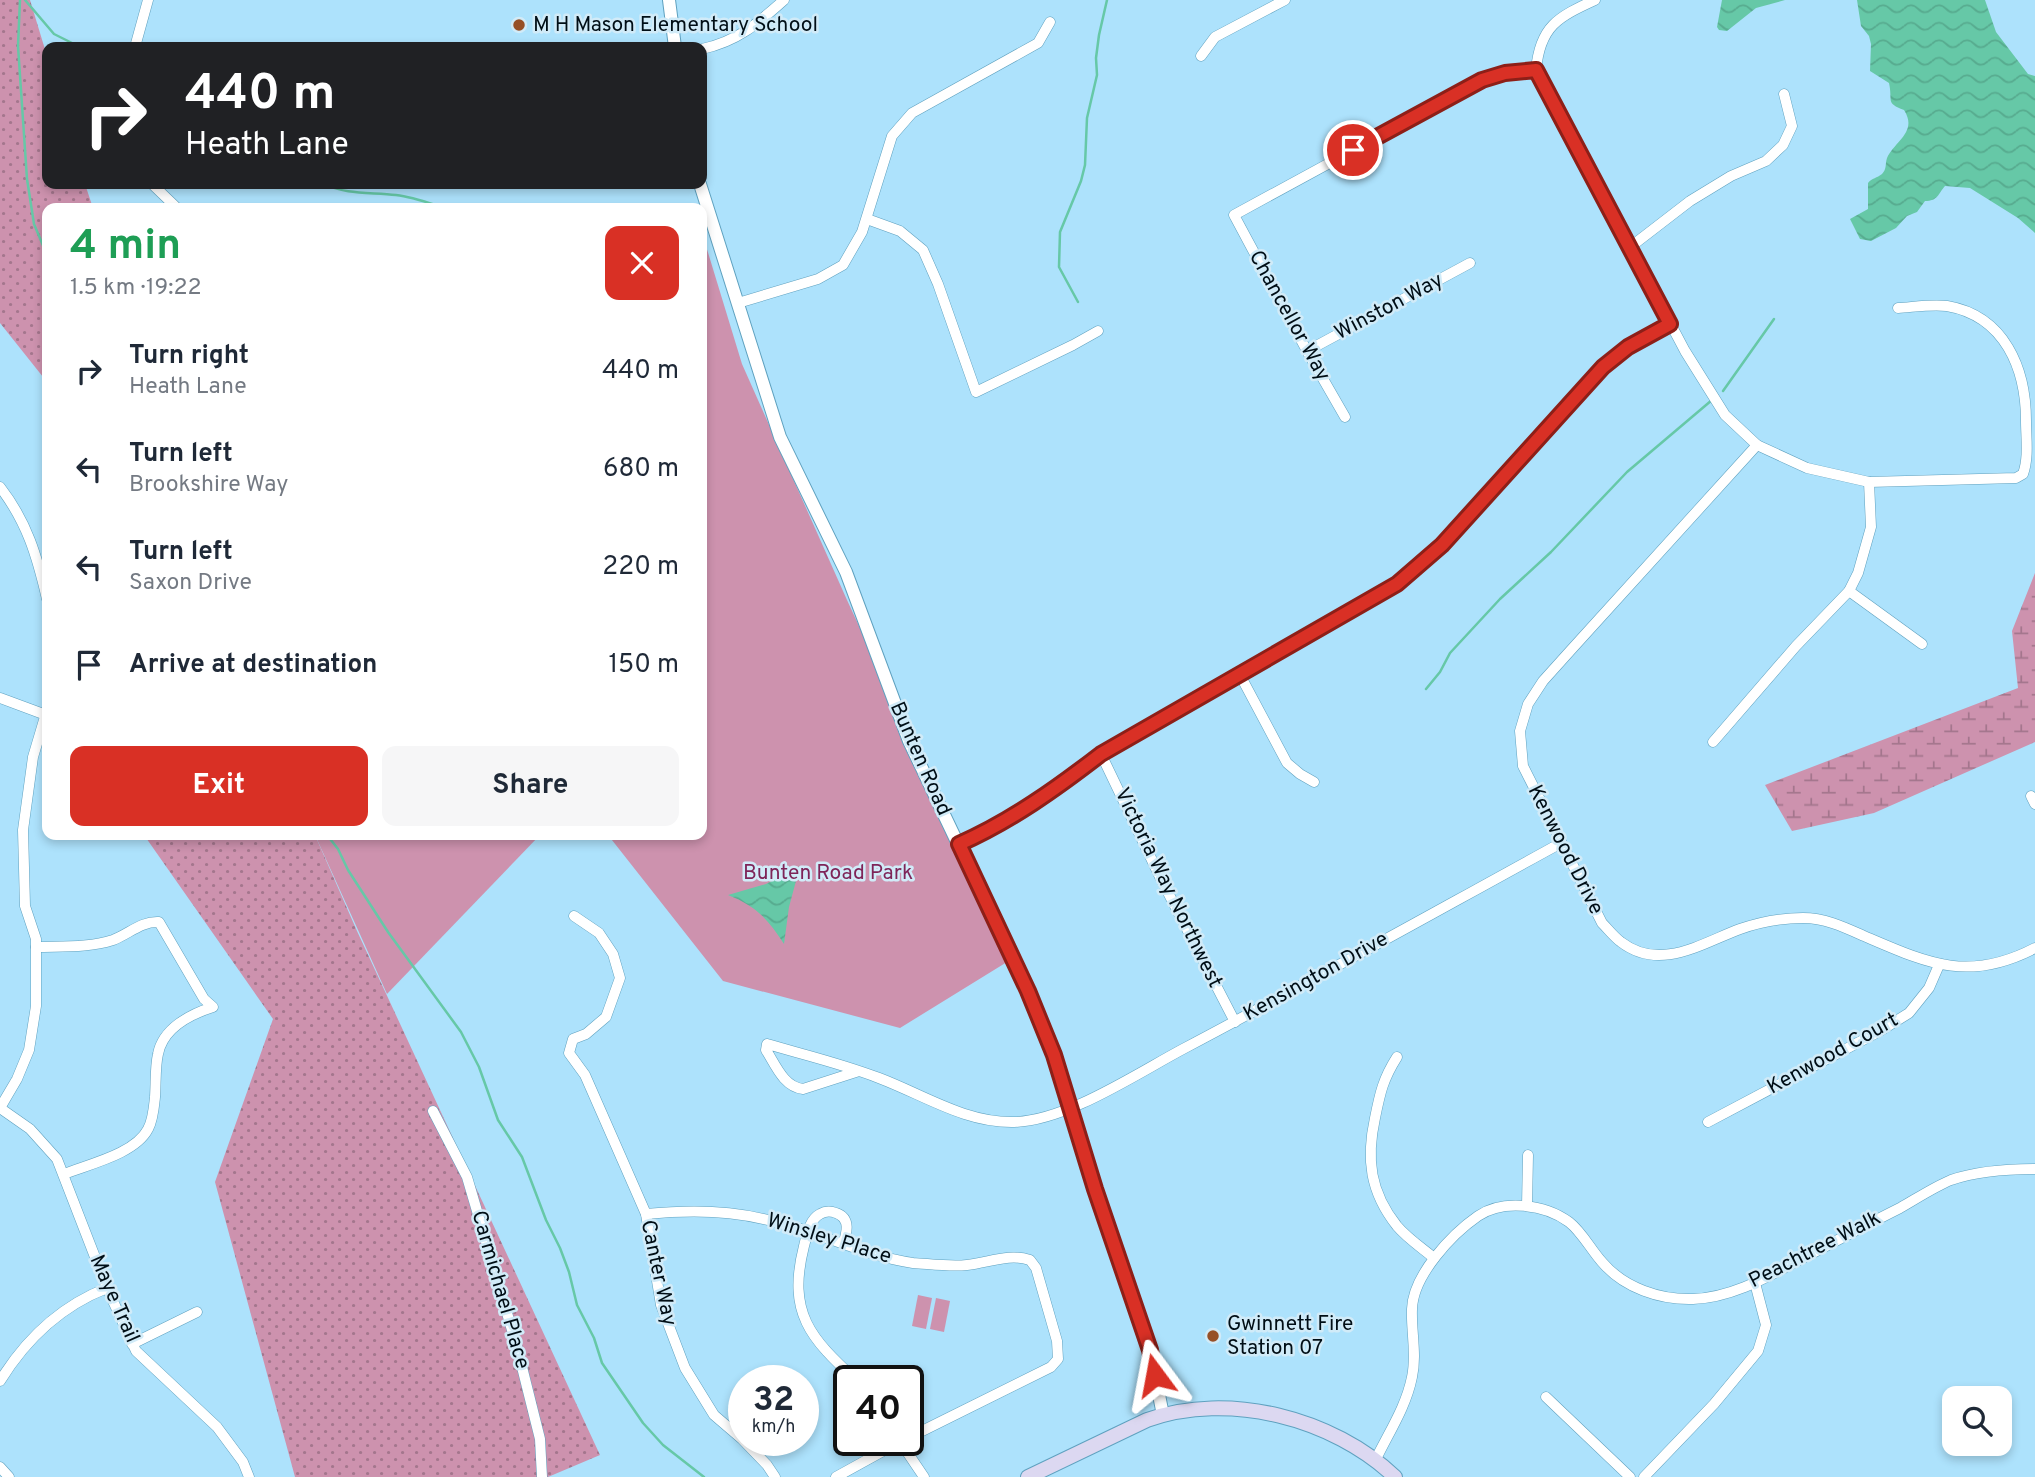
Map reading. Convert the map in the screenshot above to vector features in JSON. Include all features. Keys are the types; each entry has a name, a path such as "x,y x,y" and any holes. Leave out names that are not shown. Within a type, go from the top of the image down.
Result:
{"main road":[{"path":"1028,1477 1044,1474 1163,1415 1214,1409 1261,1412 1313,1427 1376,1459 1395,1477"}],"street":[{"path":"136,42 148,0"},
{"path":"669,0 674,42"},
{"path":"707,48 724,44 753,28 784,0"},
{"path":"1201,56 1215,37 1285,0"},
{"path":"1595,0 1563,15 1546,31 1538,47 1536,70 1670,324 1725,415 1757,445 1807,468 1869,482 2016,478 2022,474 2026,464 2026,406 2017,360 2006,344 1984,323 1964,311 1945,306 1898,308"},
{"path":"738,303 818,279 843,264 852,253 867,219 892,136 912,113 1038,43 1050,22"},
{"name":"Chancellor Way","path":"1345,417 1234,215 1482,80 1505,73 1536,70"},
{"path":"1629,248 1690,201 1731,176 1766,161 1783,145 1791,126 1784,94"},
{"path":"157,189 172,203"},
{"name":"Bunten Road","path":"707,206 780,436 846,572 909,741 1028,991 1054,1055 1095,1189 1150,1350 1163,1415"},
{"path":"867,219 900,231 923,250 939,284 976,392 1098,331"},
{"name":"Winston Way","path":"1307,351 1470,263"},
{"path":"959,844 989,831 1032,804 1101,754 1397,584 1442,545 1603,367 1628,347 1670,324"},
{"name":"Kenwood Drive","path":"1757,445 1543,681 1528,704 1520,731 1523,766 1602,923 1621,942 1636,950 1668,956 1695,949 1770,920 1804,918 1831,921 1920,960 1939,965 1980,966 2018,956 2035,948"},
{"path":"1713,742 1788,655 1849,591 1858,573 1871,527 1869,482"},
{"path":"0,487 16,508 35,550 42,579"},
{"path":"1849,591 1922,644"},
{"path":"1239,673 1287,762 1314,782"},
{"path":"0,698 42,711"},
{"path":"0,1108 17,1079 29,1050 36,1006 36,939 25,906 23,830 33,757 42,729"},
{"name":"Victoria Way Northwest","path":"1101,754 1161,879 1235,1022"},
{"name":"Kensington Drive","path":"859,1071 803,1089 794,1088 788,1084 766,1051 767,1044 859,1071 943,1108 985,1119 1012,1122 1040,1120 1071,1109 1561,844"},
{"name":"Canter Way","path":"574,916 599,933 613,954 620,978 606,1017 586,1034 573,1039 569,1053 585,1075 646,1214 661,1304 685,1368 714,1415 742,1438 775,1477"},
{"path":"36,947 86,945 112,940 148,922 159,922 204,999 213,1007 189,1017 175,1027 163,1041 158,1054 154,1109 148,1130 126,1151 64,1174"},
{"name":"Kenwood Court","path":"1708,1122 1909,1013 1929,988 1939,965"},
{"path":"1396,1057 1384,1076 1370,1143 1370,1172 1382,1202 1398,1227 1434,1258"},
{"name":"Maye Trail","path":"0,1108 44,1142 57,1159 107,1288 136,1351 217,1427 243,1462 249,1477"},
{"name":"Carmichael Place","path":"433,1111 471,1190 517,1347 540,1439 542,1477"},
{"path":"1527,1206 1528,1154"},
{"name":"Peachtree Walk","path":"1376,1459 1402,1410 1413,1375 1412,1305 1417,1289 1434,1258 1461,1229 1482,1214 1505,1207 1527,1206 1551,1213 1569,1222 1604,1265 1645,1293 1694,1299 1755,1283 1952,1180 1998,1170 2035,1169"},
{"name":"Winsley Place","path":"646,1214 690,1209 740,1213 808,1231 884,1259 917,1263 966,1265 1019,1256 1030,1259 1036,1268 1057,1341 1058,1359 1051,1367 924,1429"},
{"path":"839,1365 825,1353 811,1334 798,1300 799,1266 808,1231 821,1213 832,1211 842,1215 847,1223 844,1244"},
{"path":"1644,1477 1713,1404 1758,1351 1766,1325 1755,1283"},
{"path":"0,1381 21,1351 59,1312 86,1296 107,1288"},
{"path":"132,1343 197,1312"},
{"path":"1546,1396 1630,1477"},
{"name":"Winsley Place","path":"836,1477 873,1456"},
{"path":"912,1456 924,1477"},
{"path":"0,1467 9,1477"}],"green space":[{"path":"0,0 30,0 43,42 42,189 87,189 91,203 42,203 42,376 0,323"},
{"name":"Bunten Road Park","path":"707,249 742,364 934,789 1007,962 900,1028 723,981 612,840 707,840"},
{"path":"2035,573 2035,742 1874,813 1792,831 1765,785 2018,688 2012,631"},
{"path":"148,840 317,840 600,1455 548,1477 295,1477 215,1182 273,1019"},
{"path":"317,840 535,840 387,994"},
{"path":"918,1295 932,1298 926,1329 912,1326"},
{"path":"936,1298 950,1301 944,1332 930,1329"}],"water":[{"path":"1722,0 1785,0 1756,8 1727,31 1717,27"},
{"path":"1857,0 1985,0 1996,32 2028,74 2035,76 2035,233 2018,218 1970,188 1945,186 1935,198 1925,201 1917,212 1907,216 1896,228 1871,241 1860,239 1850,219 1868,209 1868,183 1884,172 1887,158 1907,130 1908,118 1904,110 1892,103 1889,83 1870,71 1871,44 1869,36 1861,26"},
{"path":"800,866 789,907 784,944 760,914 728,895 766,884"}],"waterway":[{"path":"20,0 18,46 27,179 34,224 42,243"},
{"path":"25,0 54,34 70,42"},
{"path":"1078,302 1059,267 1060,232 1085,165 1087,118 1097,75 1099,35 1107,0"},
{"path":"336,189 402,196 430,203"},
{"path":"1723,391 1774,319"},
{"path":"1426,689 1440,672 1450,653 1500,599 1551,552 1627,472 1712,400"},
{"path":"331,840 388,932 461,1032 479,1067 498,1120 522,1157 546,1220 560,1248 577,1305 594,1338 602,1363 643,1423 663,1445 704,1477"}],"place":[{"name":"M H Mason Elementary School","path":"519,25"},
{"name":"Gwinnett Fire Station 07","path":"1213,1336"}],"route":[{"path":"1155,1375 1150,1350 1095,1189 1054,1055 1028,991 959,844 989,831 1032,804 1101,754 1397,584 1442,545 1603,367 1628,347 1670,324 1536,70 1505,73 1482,80 1353,150"}]}
